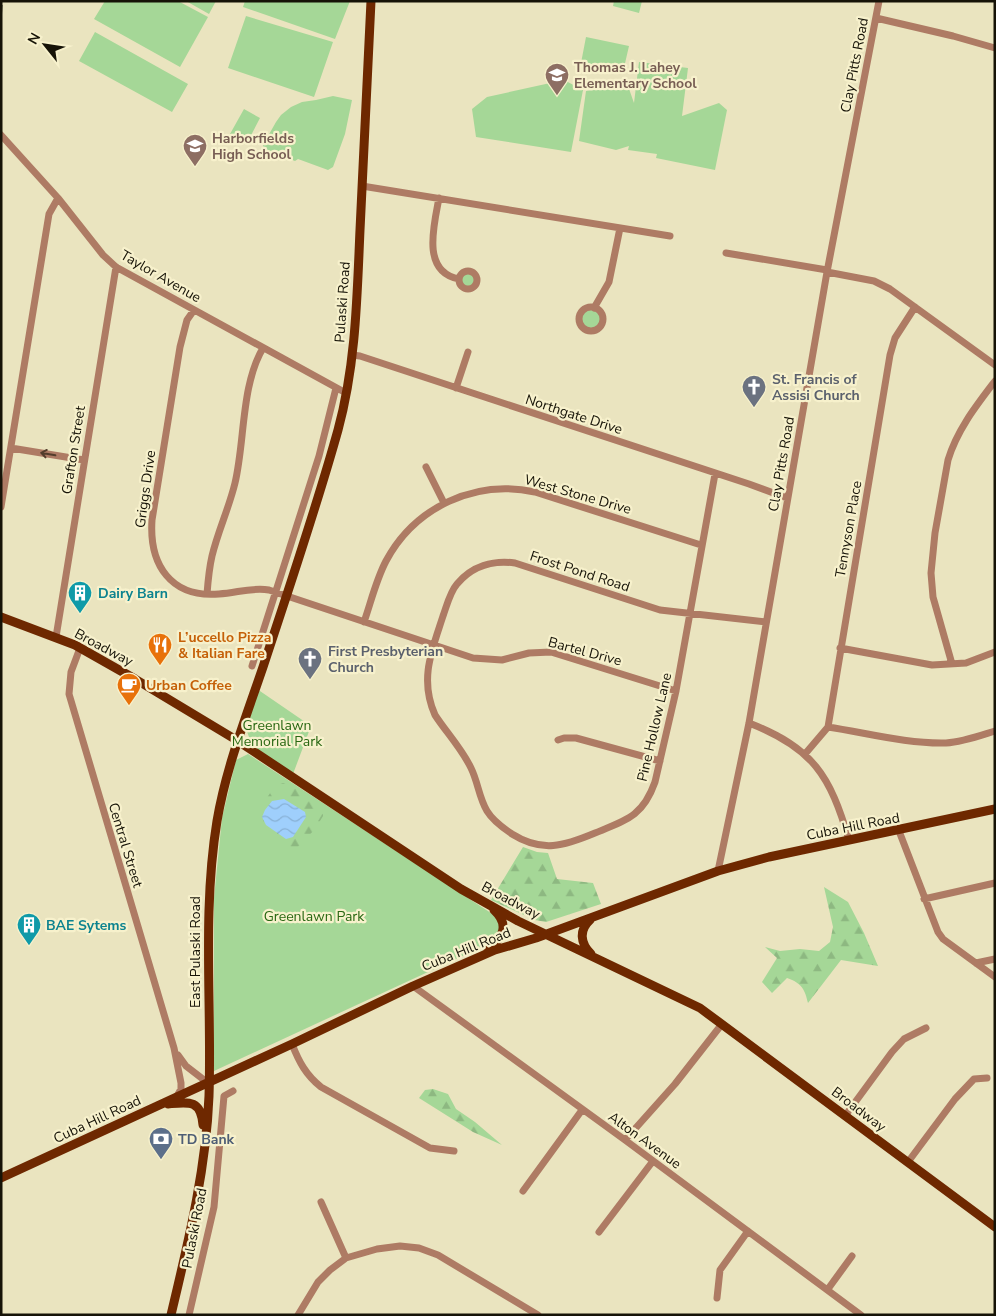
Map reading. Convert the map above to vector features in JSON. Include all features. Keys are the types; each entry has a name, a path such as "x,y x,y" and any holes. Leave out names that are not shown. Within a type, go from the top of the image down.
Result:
{"main road":[{"name":"Pulaski Road","path":"286,596 338,429 352,355 367,117 371,1"},
{"name":"East Pulaski Road","path":"171,1315 195,1208 205,1147 208,1083 208,950 211,870 222,795 286,596"},
{"name":"Broadway","path":"1,617 80,648 135,679 238,741 461,889 484,902 700,1008 994,1226"},
{"name":"Cuba Hill Road","path":"1,1178 481,955 594,917 718,871 769,857 899,831 995,809"},
{"path":"481,955 497,942 504,927 499,915 484,902"},
{"path":"594,917 585,925 582,935 586,948 597,959"},
{"path":"161,1105 186,1102 195,1104 203,1120 205,1147"}],"street":[{"name":"Clay Pitts Road","path":"718,871 749,723 827,271 879,1"},
{"path":"876,18 995,48"},
{"name":"Taylor Avenue","path":"1,135 58,198 103,255 116,267 346,393"},
{"path":"362,186 670,236"},
{"path":"1,507 49,214 58,198"},
{"path":"439,198 432,236 434,252 438,266 451,277 459,279"},
{"path":"594,308 608,282 620,228"},
{"path":"726,253 874,281 890,289 995,365"},
{"name":"Grafton Street","path":"56,637 116,267"},
{"name":"Tennyson Place","path":"828,727 890,355 894,338 915,307"},
{"name":"Griggs Drive","path":"194,310 187,320 180,347 152,520 151,538 155,558 163,572 176,585 190,591 207,594 228,593 252,588 286,596"},
{"path":"207,594 212,554 229,502 240,458 249,385 257,358 263,348"},
{"path":"456,388 468,352"},
{"name":"Northgate Drive","path":"352,355 360,356 787,498"},
{"path":"952,664 933,597 930,572 932,554 952,446 968,418 995,381"},
{"path":"252,666 274,592 288,555 319,456 336,388"},
{"path":"11,448 84,460"},
{"path":"426,467 444,503"},
{"name":"Pine Hollow Lane","path":"433,645 427,671 430,705 472,769 480,797 488,812 500,826 532,844 548,847 562,845 622,822 638,813 651,795 676,691 715,474"},
{"name":"West Stone Drive","path":"364,622 379,578 393,550 415,523 444,503 464,495 485,490 521,489 701,545"},
{"name":"Frost Pond Road","path":"433,645 455,586 472,571 501,561 531,567 660,610 766,622"},
{"name":"Bartel Drive","path":"286,596 473,658 502,660 528,653 551,652 676,691"},
{"name":"Central Street","path":"80,648 71,672 69,685 71,704 174,1048 181,1083 181,1089 176,1098"},
{"path":"840,648 932,664 966,663 995,652"},
{"path":"749,723 771,732 805,754 821,771 840,810 849,840"},
{"path":"805,754 828,727 948,743 967,740 995,731"},
{"path":"558,740 576,738 660,761"},
{"path":"899,831 938,932 943,939 995,977"},
{"path":"924,898 995,883"},
{"path":"976,963 995,959"},
{"name":"Alton Avenue","path":"413,986 626,1140 861,1315"},
{"path":"626,1140 675,1084 722,1024"},
{"path":"845,1116 892,1052 904,1039 926,1028"},
{"path":"292,1044 303,1068 310,1078 321,1087 430,1148 454,1152"},
{"name":"Central Street","path":"174,1048 180,1060 208,1083"},
{"path":"908,1162 955,1099 974,1079 987,1078"},
{"name":"Pulaski Road","path":"189,1315 214,1207 224,1096 233,1091"},
{"path":"523,1191 582,1110"},
{"path":"598,1232 653,1161"},
{"path":"321,1202 346,1258"},
{"path":"717,1298 720,1270 748,1232"},
{"path":"298,1315 318,1282 346,1258 377,1249 400,1246 419,1248 438,1255 538,1315"},
{"path":"828,1289 852,1256"}],"green space":[{"path":"105,1 178,1 208,17 180,67 94,19"},
{"path":"186,1 216,1 209,14"},
{"path":"245,1 350,1 335,39 243,7"},
{"path":"614,1 642,1 639,13 613,6"},
{"path":"246,16 333,42 314,97 228,68"},
{"path":"95,32 188,84 172,112 79,61"},
{"path":"586,37 629,46 623,72 581,63"},
{"path":"639,62 688,68 682,116 719,103 727,110 715,170 656,158 657,154 628,150 629,146 616,150 579,141 586,91 628,86 634,103"},
{"path":"564,80 583,90 571,152 476,137 472,109 487,97"},
{"path":"333,96 352,100 345,134 333,167 328,170 298,159 295,161 264,149 263,145 276,122 291,107 302,102"},
{"path":"244,109 260,118 247,143 230,134"},
{"path":"465,273 471,273 475,280 471,287 465,287 461,283 461,277"},
{"path":"591,309 598,312 601,319 598,326 591,329 584,326 581,319 584,312"},
{"name":"Greenlawn Memorial Park","path":"257,689 311,726 293,774 253,748 245,726"},
{"name":"Greenlawn Park","path":"248,754 497,917 501,929 495,941 214,1071 214,898 222,818 236,760"},
{"path":"283,783 293,787 310,796 322,807 323,816 315,829 298,847 290,849 279,844 256,828 254,823 255,815 275,786","holes":["271,801 299,827 293,837 262,817"]},
{"path":"523,847 537,852 548,853 557,879 593,883 601,904 546,922 535,920 491,900"},
{"path":"824,887 848,902 878,966 841,960 808,1003 802,988 796,982 787,978 772,993 762,982 777,958 765,947 780,951 800,949 819,951 830,942 833,927"},
{"path":"433,1089 448,1094 456,1109 502,1145 473,1132 419,1098 425,1090"}],"water":[{"path":"284,799 305,812 306,817 293,837 286,839 266,825 262,817 272,801"}],"railway":[{"path":"1,14 2,1"}],"place":[{"name":"Thomas J. Lahey Elementary School","path":"557,96"},
{"name":"Harborfields High School","path":"195,167"},
{"name":"St. Francis of Assisi Church","path":"754,408"},
{"name":"Dairy Barn","path":"80,614"},
{"name":"L’uccello Pizza & Italian Fare","path":"160,666"},
{"name":"First Presbyterian Church","path":"310,680"},
{"name":"Urban Coffee","path":"129,706"},
{"name":"BAE Sytems","path":"29,946"},
{"name":"TD Bank","path":"161,1160"}]}
